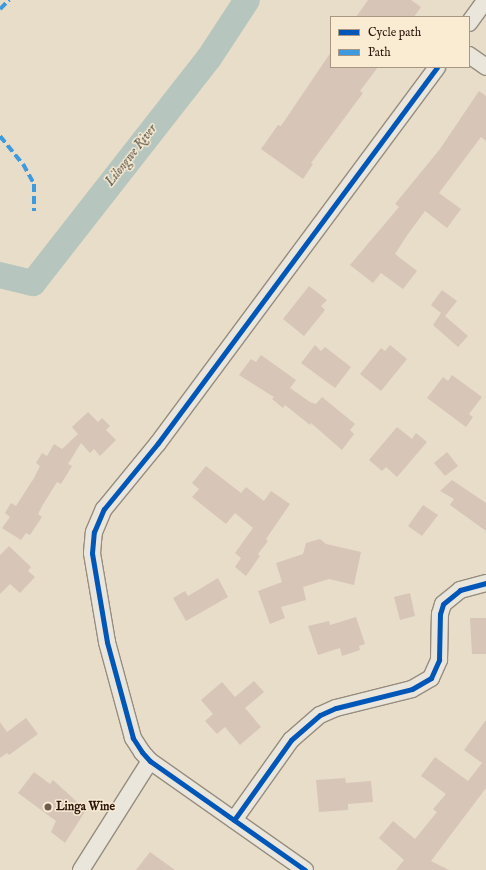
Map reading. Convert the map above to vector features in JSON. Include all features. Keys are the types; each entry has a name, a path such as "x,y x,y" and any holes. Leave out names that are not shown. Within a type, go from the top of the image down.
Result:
{"street":[{"path":"470,22 486,0"},
{"path":"470,56 486,67"},
{"path":"305,870 150,761 133,738 107,642 92,554 97,520 158,443 436,68"},
{"path":"234,820 291,740 320,715 336,708 412,689 431,678 439,660 440,614 443,604 460,590 486,583"},
{"path":"81,870 150,761"}],"building":[{"path":"368,0 411,0 421,7 415,16 357,16"},
{"path":"330,53 330,68 377,68 360,91 363,93 311,163 313,164 303,179 261,149 278,125 281,126"},
{"path":"479,91 486,96 486,141 481,137 439,193 461,209 447,228 425,211 408,234 395,254 417,271 403,289 381,273 373,283 350,265 399,207 395,204 440,149"},
{"path":"309,286 327,300 321,306 325,310 304,336 283,319"},
{"path":"442,290 457,301 445,316 468,336 458,347 433,325 441,313 431,305"},
{"path":"315,345 321,351 325,347 351,367 335,388 301,363"},
{"path":"390,345 407,359 381,391 360,374 381,348 385,351"},
{"path":"261,355 296,380 290,388 310,402 316,404 322,397 355,424 350,430 354,434 342,450 311,423 310,425 285,405 283,408 272,399 274,397 239,375 251,359 256,362"},
{"path":"452,375 482,397 469,414 473,417 466,427 427,398 443,377 448,381"},
{"path":"88,412 98,422 102,418 110,426 106,430 116,440 100,456 94,449 90,453 81,443 68,464 72,466 61,484 57,482 42,506 38,514 42,517 30,535 26,533 21,540 2,528 10,517 5,513 11,503 16,506 34,478 40,466 36,463 42,453 47,456 54,444 62,449 78,434 72,427"},
{"path":"397,427 412,439 416,433 427,442 397,477 386,467 382,471 369,460"},
{"path":"447,452 458,466 445,476 434,463"},
{"path":"206,466 241,493 246,487 264,501 271,491 290,504 266,539 268,541 258,554 260,556 246,576 235,567 241,558 235,553 253,528 235,513 226,524 192,497 199,489 192,483"},
{"path":"452,480 486,503 486,531 450,505 454,499 440,491"},
{"path":"423,505 438,515 422,536 408,526"},
{"path":"320,539 326,544 361,552 354,585 329,579 303,587 306,600 281,607 285,618 270,624 258,591 282,582 276,563 303,554 306,543"},
{"path":"9,546 31,567 28,571 35,577 20,593 10,584 0,594 0,555"},
{"path":"218,578 228,597 186,621 173,598 185,591 188,596"},
{"path":"410,593 415,616 400,620 394,597"},
{"path":"356,617 365,644 359,646 360,650 342,656 340,648 318,655 308,626 329,621 330,625"},
{"path":"470,618 486,618 486,654 472,654"},
{"path":"254,681 264,692 245,708 261,727 240,745 225,727 217,734 205,721 213,714 201,700 222,682 235,697"},
{"path":"26,718 38,734 9,755 7,753 0,758 0,722 7,732"},
{"path":"486,720 486,788 431,861 449,870 396,870 404,860 379,838 393,821 415,839 437,812 433,809 446,794 421,776 435,757 468,781 482,763 464,750"},
{"path":"34,772 50,784 53,780 86,810 65,843 51,832 56,821 18,793"},
{"path":"345,778 346,783 371,781 373,802 348,804 348,810 319,812 316,780"},
{"path":"150,852 175,870 136,870"}],"waterway":[{"name":"Lilongwe River","path":"0,275 33,283 209,58 247,0"}],"marked path":[{"path":"0,9 9,0"},
{"path":"0,136 23,164 34,184 34,211"}],"cycle path":[{"path":"305,870 150,761 133,738 107,642 92,553 94,532 104,509 158,443 436,68"},
{"path":"234,820 291,740 320,715 336,708 412,689 431,678 439,660 440,614 443,604 460,590 486,583"}],"place":[{"name":"Linga Wine","path":"48,807"}]}
